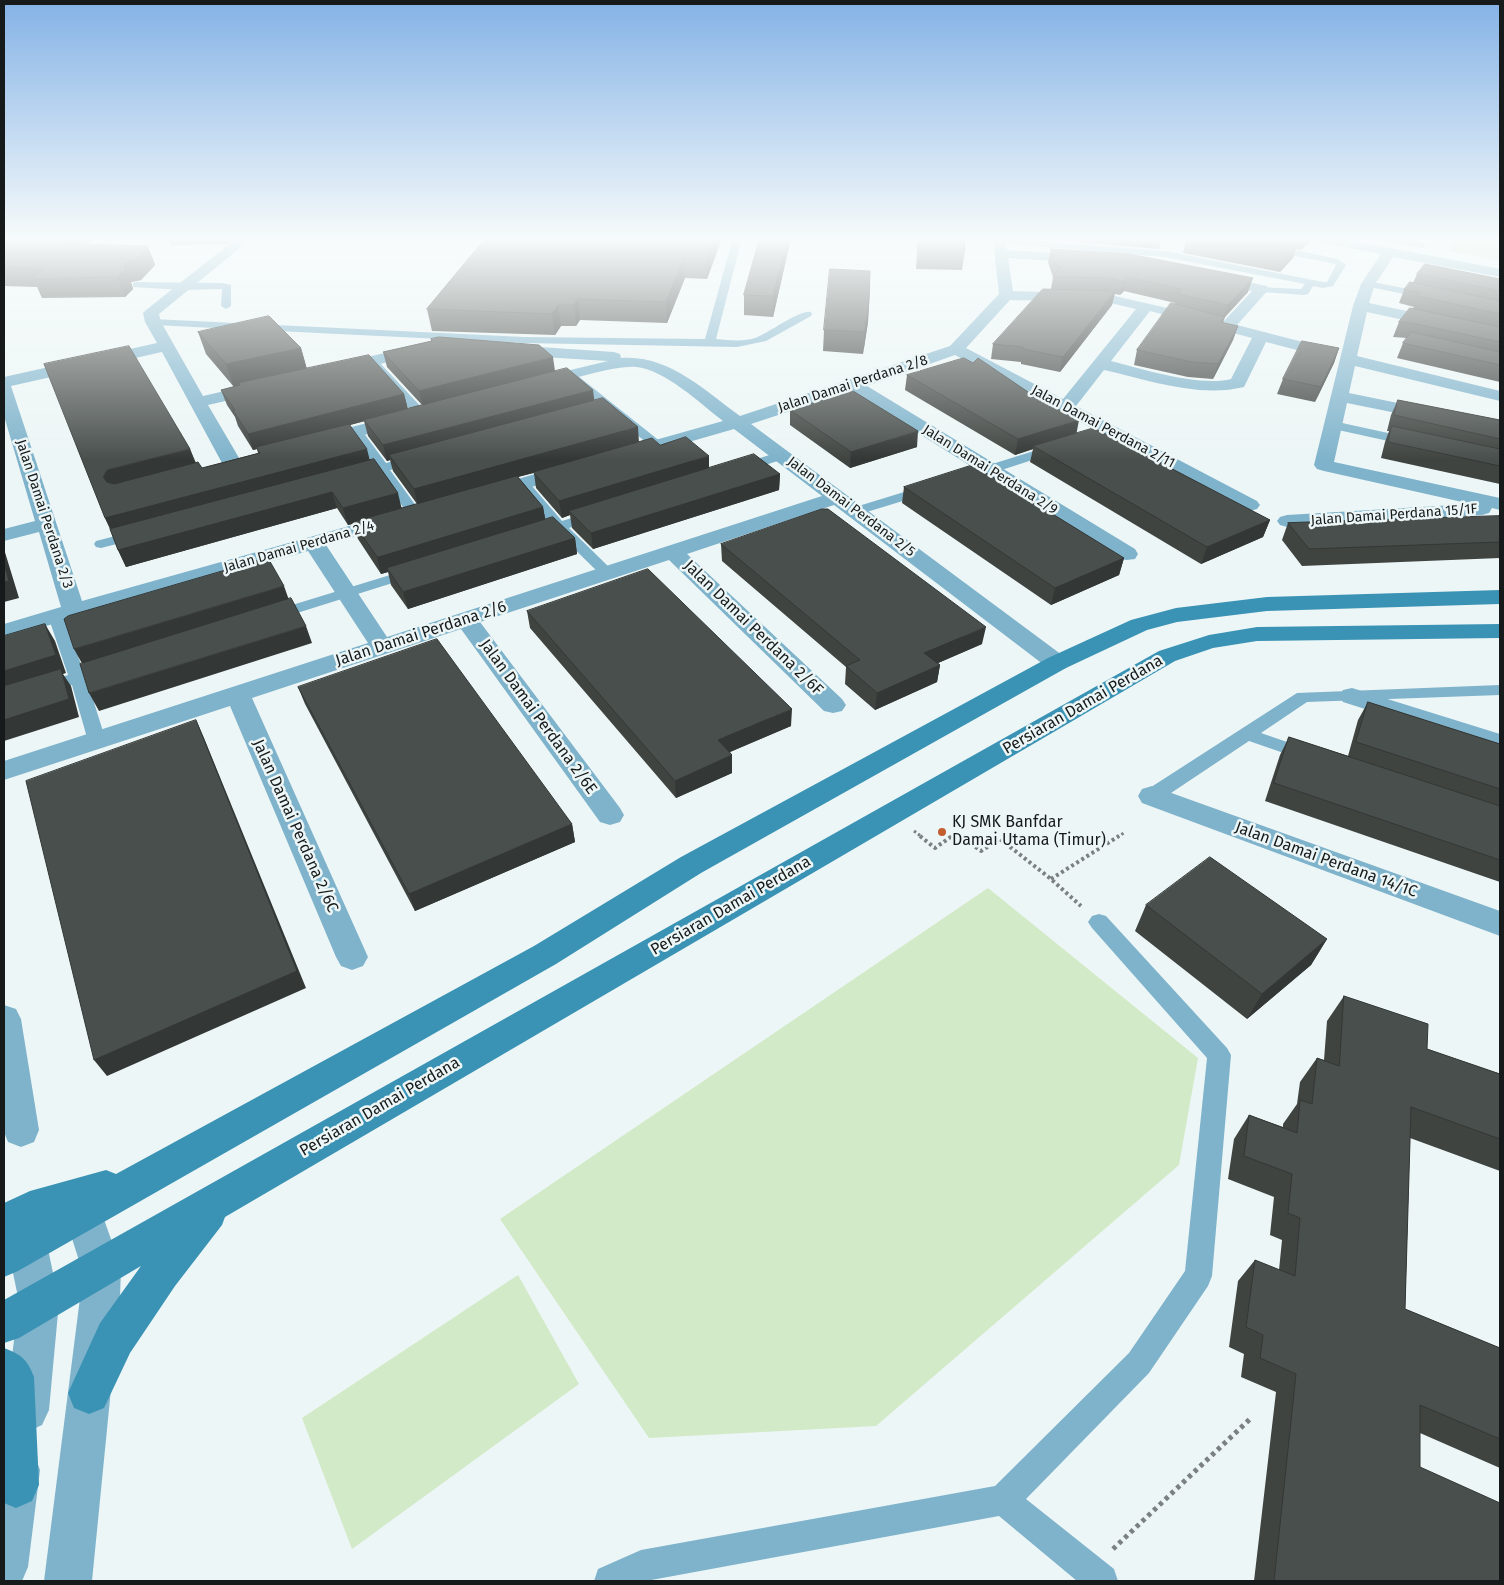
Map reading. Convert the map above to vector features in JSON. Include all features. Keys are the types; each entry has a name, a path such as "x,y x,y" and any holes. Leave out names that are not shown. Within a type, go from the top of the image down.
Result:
{"main road":[{"path":"11,1242 83,1213 545,955 692,865 1056,663 1139,625 1176,615 1266,604 1314,601 1500,597"},
{"path":"1314,601 1340,612 1345,616 1348,623 1344,627 1323,633"},
{"name":"Persiaran Damai Perdana","path":"4,1323 1167,656 1228,638 1258,634 1500,630"},
{"path":"11,1242 30,1210 153,1174"},
{"path":"89,1393 116,1338 161,1272 216,1201"},
{"path":"4,1368 12,1377 16,1485"}],"street":[{"path":"152,312 153,322 232,463"},
{"name":"Jalan Damai Perdana 2/8","path":"738,422 956,349 990,312"},
{"path":"1066,407 1141,312"},
{"path":"1168,312 1320,351"},
{"path":"1226,328 1241,312"},
{"path":"1360,312 1324,465 1500,505"},
{"path":"1389,312 1500,336"},
{"path":"1100,364 1225,386 1238,382 1260,337"},
{"name":"Jalan Damai Perdana 2/5","path":"327,372 442,345 613,356 674,375 782,454 1056,663"},
{"path":"4,382 166,346"},
{"name":"Jalan Damai Perdana 2/11","path":"956,349 1250,505"},
{"path":"1348,360 1500,396"},
{"path":"524,387 631,362"},
{"path":"198,402 272,385"},
{"name":"Jalan Damai Perdana 2/9","path":"853,385 1127,554"},
{"name":"Jalan Damai Perdana 2/3","path":"4,388 47,524 65,613"},
{"path":"1340,396 1500,429"},
{"path":"298,446 440,409"},
{"path":"469,499 738,422"},
{"path":"213,468 251,458"},
{"name":"Jalan Damai Perdana 2/6","path":"4,771 838,497"},
{"name":"Jalan Damai Perdana 15/1F","path":"1287,521 1488,509 1500,505"},
{"name":"Jalan Damai Perdana 2/4","path":"4,631 424,511"},
{"path":"4,535 47,524"},
{"path":"314,543 348,592 382,647"},
{"name":"Jalan Damai Perdana 2/6F","path":"672,551 834,705"},
{"name":"Jalan Damai Perdana 2/6E","path":"466,619 610,815"},
{"name":"Jalan Damai Perdana 2/6C","path":"238,694 352,957"},
{"path":"1352,696 1500,743"},
{"name":"Jalan Damai Perdana 14/1C","path":"1152,796 1500,924"},
{"path":"4,1019 21,1130"},
{"path":"68,1581 100,1298 101,1267 83,1213"},
{"path":"4,1567 36,1345 40,1302 11,1242"}],"lane":[{"path":"710,342 718,312"},
{"path":"153,322 524,340 745,343 768,337 807,314"},
{"path":"373,361 421,414"},
{"path":"570,375 657,445"},
{"path":"590,412 609,407"},
{"path":"1333,425 1426,445"},
{"path":"1091,436 1109,430"},
{"path":"356,431 384,468 424,511"},
{"path":"961,478 1072,442"},
{"path":"731,472 782,454"},
{"path":"346,478 428,456"},
{"path":"522,484 559,526 607,573"},
{"path":"857,511 942,484"},
{"path":"522,537 607,511"},
{"path":"101,544 149,531"},
{"path":"255,622 430,566"},
{"path":"65,613 78,678 96,741"},
{"path":"4,700 124,663"},
{"path":"1152,796 1303,697 1500,690"},
{"path":"1247,734 1322,760"},
{"path":"610,1581 641,1566 1003,1500 1139,1363 1198,1276 1219,1055 1099,922"},
{"path":"1003,1500 1102,1581"}],"path":[{"path":"935,848 957,833 981,851 1000,839 1051,879 1099,922"},
{"path":"1051,879 1124,833"},
{"path":"1120,1541 1250,1419"}],"green space":[{"path":"988,888 1198,1058 1179,1165 876,1426 649,1438 500,1219"},
{"path":"518,1275 579,1384 352,1549 302,1418"}],"building":[{"path":"501,312 553,312 552,314"},
{"path":"826,312 868,312 865,332 824,330"},
{"path":"1022,312 1098,312 1063,357 1023,349 1023,347 993,344"},
{"path":"1165,312 1206,312 1225,317 1220,322 1238,326 1218,364 1192,362 1137,350"},
{"path":"1407,312 1429,312 1500,327 1500,342 1412,323 1399,322"},
{"path":"269,316 301,348 226,364 198,332"},
{"path":"1411,332 1500,352 1500,365 1403,343"},
{"path":"439,337 539,345 553,357 419,391 383,352 432,341 431,339"},
{"path":"1302,341 1339,348 1321,387 1283,379"},
{"path":"129,346 190,449 107,470 103,477 107,482 114,484 198,462 202,468 260,453 256,447 349,424 367,449 105,518 44,364"},
{"path":"369,355 404,394 248,434 221,390 240,385 239,383"},
{"path":"964,358 973,363 978,358 1037,398 1079,420 1018,439 907,375"},
{"path":"567,368 593,390 383,445 364,420"},
{"path":"853,391 918,431 851,452 790,410"},
{"path":"603,398 638,427 414,489 389,455"},
{"path":"1398,400 1500,420 1500,439 1394,415"},
{"path":"1392,426 1500,449 1500,466 1388,442"},
{"path":"1094,428 1270,520 1207,547 1033,446"},
{"path":"686,437 709,456 559,501 533,472 652,438 660,445"},
{"path":"754,454 780,474 591,533 569,511"},
{"path":"374,459 398,493 343,508 332,492 118,550 110,529"},
{"path":"973,465 1124,558 1055,588 904,487"},
{"path":"517,476 543,507 379,557 377,557 353,522"},
{"path":"822,509 828,509 986,627 924,653 940,665 877,693 846,666 860,660 721,544"},
{"path":"1500,516 1500,542 1309,549 1288,523"},
{"path":"553,517 575,538 403,592 387,568"},
{"path":"268,558 284,586 74,649 64,619 68,616"},
{"path":"4,563 9,581 4,582"},
{"path":"648,569 792,709 718,740 732,755 675,781 527,611"},
{"path":"291,598 306,626 89,693 80,664"},
{"path":"45,624 56,655 4,671 4,636"},
{"path":"437,639 572,824 409,894 298,687"},
{"path":"61,669 69,699 4,720 4,686"},
{"path":"1368,702 1500,744 1500,789 1356,742"},
{"path":"196,720 297,971 94,1060 26,781"},
{"path":"1289,737 1500,806 1500,860 1274,783"},
{"path":"1210,857 1327,939 1262,994 1146,905"},
{"path":"1344,996 1428,1024 1427,1049 1500,1074 1500,1139 1411,1107 1405,1309 1500,1348 1500,1439 1420,1405 1420,1467 1500,1503 1500,1581 1274,1581 1296,1374 1260,1358 1263,1335 1246,1327 1255,1260 1295,1276 1300,1218 1288,1213 1292,1174 1244,1156 1249,1115 1297,1133 1300,1100 1312,1104 1317,1058 1339,1066"}],"place":[{"name":"KJ SMK Banfdar Damai Utama (Timur)","path":"942,832"}]}
